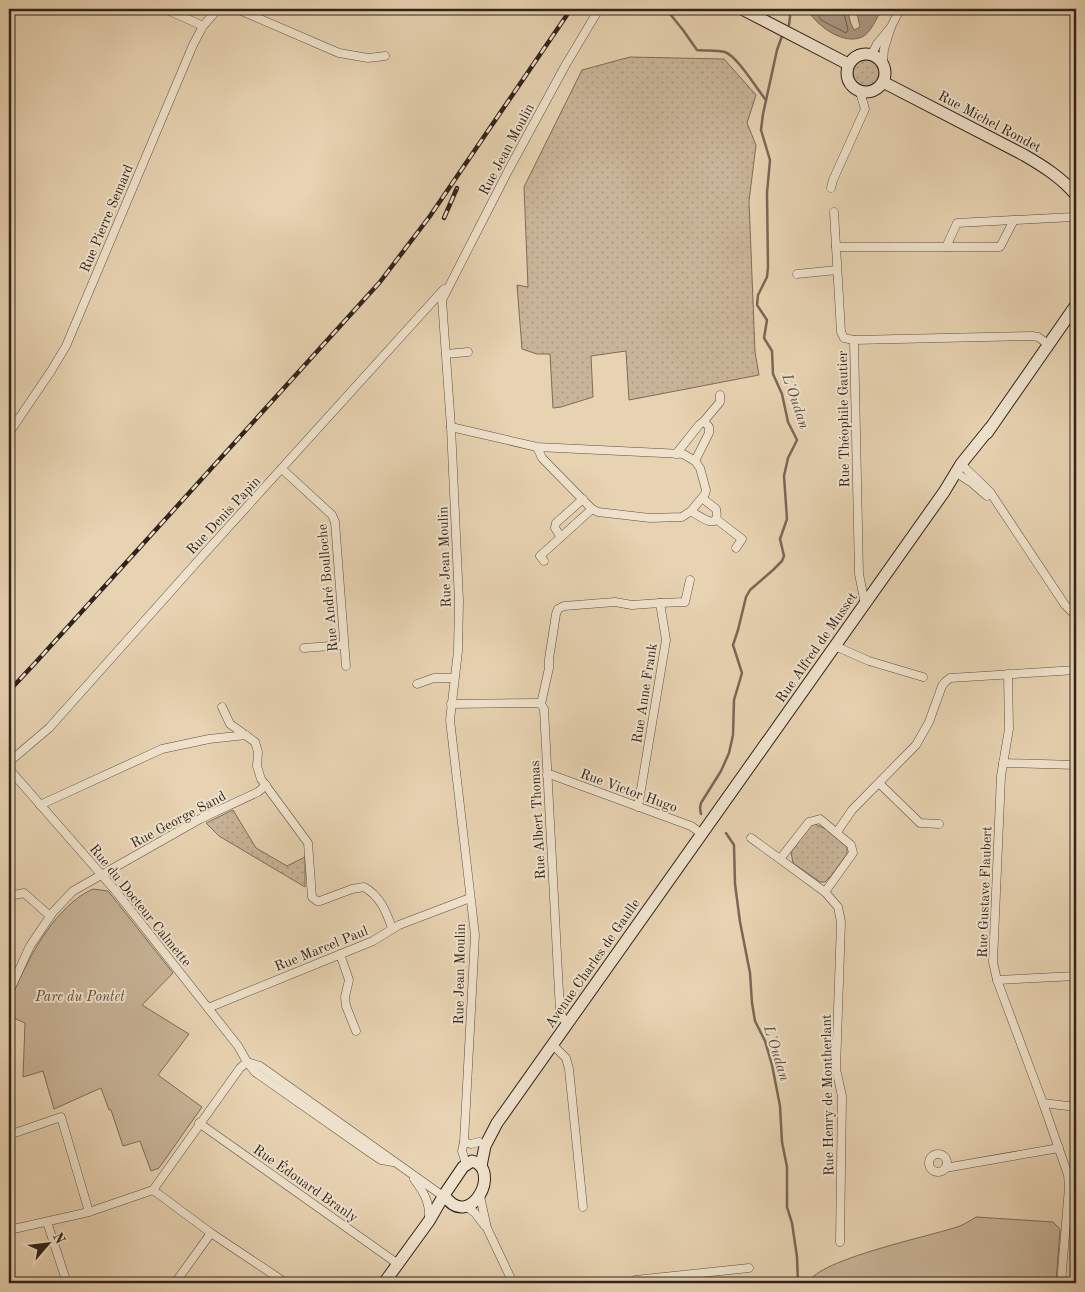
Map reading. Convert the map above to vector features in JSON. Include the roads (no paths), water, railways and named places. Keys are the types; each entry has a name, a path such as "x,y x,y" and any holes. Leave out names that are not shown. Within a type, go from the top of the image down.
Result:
{"main road":[{"path":"742,9 848,64"},
{"path":"861,54 872,54 882,62 886,72 883,82 873,91 860,92 850,84 846,71 848,64 861,54"},
{"name":"Rue Michel Rondet","path":"883,82 1024,155 1064,182 1076,195"},
{"name":"Rue Alfred de Musset","path":"712,820 1076,305"},
{"name":"Avenue Charles de Gaulle","path":"473,1164 497,1124 712,820"},
{"name":"Avenue Charles de Gaulle","path":"473,1164 479,1142 497,1124"},
{"path":"384,1283 429,1221 444,1195 454,1178 473,1164 484,1175 484,1185 480,1196 466,1206 454,1205 444,1195"},
{"path":"429,1221 454,1205"}],"street":[{"path":"165,9 203,26"},
{"name":"Rue Pierre Semard","path":"9,433 66,346 193,45 203,26 218,9"},
{"path":"237,9 339,53 368,58 385,56"},
{"name":"Rue Jean Moulin","path":"473,1164 462,1150 464,1142 474,947 450,720 458,651 459,601 451,427 442,300 565,66 599,9"},
{"path":"882,62 891,27 900,9"},
{"path":"872,54 877,44 891,27"},
{"path":"831,188 865,109 860,92"},
{"path":"834,212 840,332 844,338 854,340"},
{"path":"946,247 957,223 1073,217 1076,214"},
{"path":"836,247 1000,248 1014,220"},
{"path":"797,274 838,270"},
{"name":"Rue Denis Papin","path":"9,762 49,728 452,280"},
{"name":"Rue Théophile Gautier","path":"865,604 859,574 854,340 1032,336 1038,337 1048,344"},
{"path":"446,354 468,352"},
{"path":"676,454 720,402 720,395"},
{"path":"9,423 19,417"},
{"path":"695,461 709,433 709,427 704,422"},
{"path":"451,427 537,447 684,454 695,461 700,468 706,490 691,511 682,517 650,518 592,510 542,458 537,447"},
{"name":"Rue André Boulloche","path":"282,469 332,515 336,522 346,666"},
{"path":"960,470 1000,507 1064,605 1076,616"},
{"path":"702,498 716,509 718,515 716,519"},
{"path":"561,537 555,528 556,524 583,499"},
{"path":"544,561 540,556 592,510"},
{"path":"691,511 706,521 716,519"},
{"path":"716,519 742,539 736,548"},
{"path":"452,704 537,702 541,704 558,609 564,606 615,602 632,605 684,602 690,580"},
{"name":"Rue Anne Frank","path":"638,807 666,640 660,603"},
{"path":"304,648 344,645"},
{"path":"835,646 868,661 924,677"},
{"path":"837,832 852,810 916,746 929,722 945,682 950,678 1076,670"},
{"name":"Rue Gustave Flaubert","path":"1008,674 1009,729 1001,776 993,962 997,980 1068,1175 1069,1187 1061,1283"},
{"path":"417,684 434,678 454,678"},
{"name":"Rue Albert Thomas","path":"541,704 544,709 560,1011 563,1019 568,1023"},
{"path":"222,707 230,724 246,735 256,746 259,772 266,785 308,843 311,892 314,900 320,901 352,889 364,887 370,890 382,904 392,928"},
{"path":"40,805 162,749 209,739 246,735"},
{"path":"1003,763 1076,765"},
{"name":"Rue du Docteur Calmette","path":"9,769 101,875 238,1046 247,1062"},
{"name":"Rue Victor Hugo","path":"546,775 552,775 690,826 702,834"},
{"path":"879,783 920,823 939,824"},
{"name":"Rue George Sand","path":"9,992 30,946 50,916 73,891 200,819 258,792 266,785"},
{"path":"780,859 809,822 820,819 852,845 853,853 825,892"},
{"name":"Rue Henry de Montherlant","path":"751,838 825,892 838,907 841,922 836,1069 842,1096 840,1242"},
{"path":"9,896 24,893 50,916"},
{"name":"Rue Marcel Paul","path":"208,1008 373,941 392,928 470,898"},
{"path":"340,954 349,980 345,997 346,1006 356,1031"},
{"path":"997,980 1076,976"},
{"path":"553,1045 566,1058 568,1063 583,1208"},
{"path":"9,1230 90,1212 153,1190 199,1123 240,1068 247,1062 260,1066 318,1111 444,1195"},
{"path":"1043,1103 1076,1107"},
{"path":"9,1135 61,1117 90,1212"},
{"name":"Rue Édouard Branly","path":"199,1123 398,1264"},
{"path":"464,1142 471,1144 479,1142"},
{"path":"945,1168 1059,1148"},
{"path":"410,1173 427,1198 429,1221"},
{"path":"153,1190 275,1280 286,1283"},
{"path":"480,1196 487,1228 513,1283"},
{"path":"466,1206 475,1213 487,1228"},
{"path":"47,1222 67,1283"},
{"path":"175,1283 211,1233"},
{"path":"632,1283 635,1280 749,1268"}],"water":[{"path":"816,9 847,9 854,30 860,27 856,9 882,9 874,24 865,35 855,39 848,39 834,34 821,25 811,15"}],"waterway":[{"path":"666,9 697,50 722,51 730,55 741,66 766,100"},
{"name":"L'Oudan","path":"789,25 791,9"},
{"name":"L'Oudan","path":"701,814 701,803 721,771 729,753 733,735 734,700 742,673 733,645 746,597 750,590 782,561 784,556 780,539 787,519 784,476 788,458 797,440 788,422 782,394 773,374 772,351 764,338 767,320 757,305 758,295 767,277 768,267 767,193 770,160 761,130 777,50 782,36"},
{"name":"L'Oudan","path":"726,833 734,845 735,884 750,973 755,1021 765,1041 780,1106 782,1142 787,1167 787,1207 792,1223 797,1257 798,1283"}],"railway":[{"path":"9,691 380,282 430,216 571,9"},
{"path":"444,218 457,188"}],"park label":[{"name":"Parc du Pontet","path":"80,996"}]}
